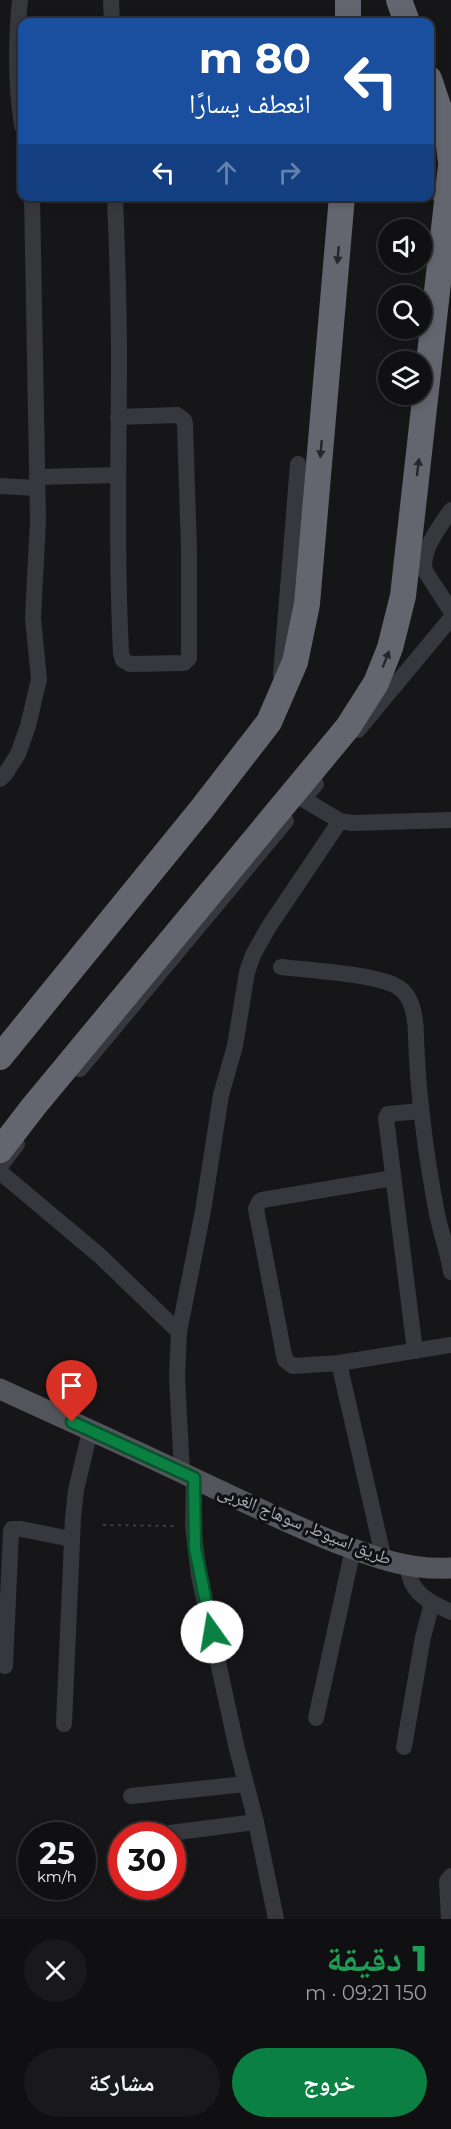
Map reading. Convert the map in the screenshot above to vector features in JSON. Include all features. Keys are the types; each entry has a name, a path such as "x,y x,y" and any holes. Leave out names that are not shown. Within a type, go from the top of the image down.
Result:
{"highway":[{"path":"348,0 348,18"},
{"path":"399,0 406,18"},
{"path":"0,1150 348,727 376,683 390,648 403,596 451,165 448,135 434,94"},
{"path":"0,1057 228,775 269,722 284,691 295,662 307,604 342,201"}],"main road":[{"name":"طريق اسيوط, سوهاج الغربى","path":"0,1389 188,1475 256,1509 353,1549 384,1560 422,1569 451,1568"}],"street":[{"path":"18,18 20,0"},
{"path":"111,0 112,18"},
{"path":"0,779 18,754 38,688 38,654 33,618 37,562 37,482 32,201"},
{"path":"115,201 119,315 117,475 118,576 123,660 130,664 183,663 189,658 188,507 184,420 177,415 118,417"},
{"path":"0,1038 83,938 256,720 277,687 283,664 298,464"},
{"path":"0,486 117,475"},
{"path":"451,510 434,538 424,565 425,571 451,611"},
{"path":"0,1166 451,618"},
{"path":"303,800 340,821 352,823 451,820"},
{"path":"276,1919 256,1822 202,1592 177,1385 179,1332 203,1212 221,1095 235,1046 247,972 253,955 268,928 340,821"},
{"path":"281,967 379,980 398,987 408,997 413,1011 416,1033 421,1111 438,1214 451,1272"},
{"path":"415,1351 386,1122 387,1116 421,1111"},
{"path":"0,1172 99,1256 179,1332"},
{"path":"393,1178 262,1200 257,1205 285,1360 293,1366 339,1363 451,1345"},
{"path":"339,1363 384,1560"},
{"path":"64,1724 74,1504 90,1431"},
{"path":"5,1666 12,1529 72,1539"},
{"path":"316,1718 353,1549"},
{"path":"408,1566 408,1578 413,1588 432,1603 451,1612"},
{"path":"404,1747 423,1637 432,1603"},
{"path":"131,1796 246,1784"},
{"path":"186,1831 256,1822"},
{"path":"449,1919 447,1881 451,1876"}],"path":[{"path":"103,1525 193,1526"}],"railway":[{"path":"342,0 353,18"},
{"path":"434,196 451,239"}],"route":[{"path":"72,1422 194,1478 195,1548 202,1592 212,1632"}]}
